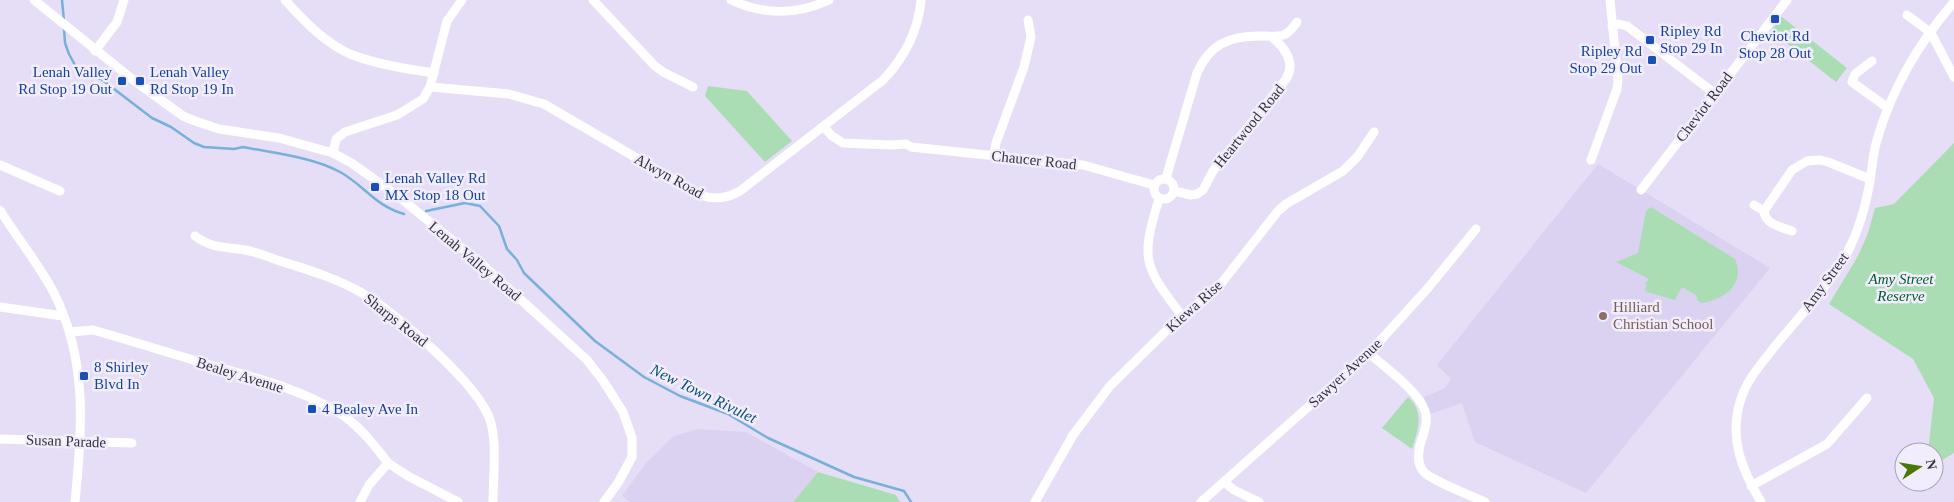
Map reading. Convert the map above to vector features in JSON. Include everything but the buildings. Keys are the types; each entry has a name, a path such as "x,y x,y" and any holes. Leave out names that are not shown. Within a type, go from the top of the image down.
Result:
{"street":[{"name":"Lenah Valley Road","path":"34,0 76,36 157,97 195,122 218,129 300,143 333,153 399,197 484,266 596,370 623,412 632,438 630,462 604,502"},
{"path":"96,50 117,22 124,0"},
{"path":"285,0 327,40 351,54 411,70 434,73"},
{"path":"333,153 336,140 345,132 404,112 423,99 430,87 447,21 462,0"},
{"path":"593,0 654,65 663,72 693,87"},
{"path":"731,0 751,8 783,12 809,8 829,0"},
{"name":"Alwyn Road","path":"430,87 509,94 544,104 690,190 708,198 724,198 740,192 873,89 893,69 908,47 918,21 921,0"},
{"name":"Cheviot Road","path":"1641,190 1787,0"},
{"path":"1591,160 1617,89 1617,67 1607,1"},
{"name":"Amy Street","path":"1761,502 1751,486 1740,461 1735,436 1737,413 1744,390 1755,371 1842,262 1856,234 1865,207 1877,140 1888,108 1905,72 1954,2"},
{"path":"1907,15 1931,33 1954,77"},
{"path":"994,155 996,143 1024,67 1031,37 1028,20"},
{"path":"1166,178 1196,73 1202,61 1211,50 1220,43 1234,38 1284,35 1297,22"},
{"path":"1612,26 1619,24 1626,26 1714,93"},
{"name":"Heartwood Road","path":"1174,191 1191,195 1203,190 1213,171 1290,73 1289,59 1281,44 1272,37"},
{"path":"1872,61 1856,74 1852,82 1888,108"},
{"name":"Chaucer Road","path":"824,127 832,136 843,143 906,144 911,147 1083,165 1154,186"},
{"name":"Kiewa Rise","path":"1035,502 1073,435 1110,386 1182,316 1224,280 1278,211 1286,204 1343,171 1358,156 1374,132"},
{"path":"1792,231 1770,222 1764,216 1764,210 1792,170 1801,163 1820,160 1870,179"},
{"path":"0,165 60,191"},
{"path":"1166,178 1173,184 1174,191 1168,198 1159,199 1154,192 1154,186 1159,179 1166,178"},
{"path":"1159,199 1148,238 1148,258 1155,278 1182,316"},
{"path":"1754,205 1764,210"},
{"path":"2,215 54,293 70,332 80,377 79,442 75,502"},
{"name":"Sawyer Avenue","path":"1201,502 1369,353 1428,288 1476,229"},
{"name":"Sharps Road","path":"195,236 206,244 247,250 333,279 377,302 405,324 475,394 487,413 492,433 492,502"},
{"path":"0,307 63,316"},
{"name":"Bealey Avenue","path":"70,332 93,330 101,332 266,381 317,401 356,426 367,436 388,464"},
{"path":"1369,353 1414,394 1422,405 1426,422 1418,462 1424,473 1485,502"},
{"path":"1751,486 1827,444 1867,398"},
{"name":"Susan Parade","path":"0,440 132,443"},
{"path":"360,502 369,485 388,464 458,502"},
{"path":"1224,482 1234,490 1259,502"}],"shaded area":[{"name":"Hilliard Christian School","path":"1598,164 1770,268 1586,493 1475,442 1462,403 1430,414 1424,397 1445,388 1451,379 1437,365"},
{"path":"698,429 746,432 818,472 793,502 630,502 622,496 646,463 674,436"}],"green space":[{"path":"1782,17 1847,68 1836,82 1771,31"},
{"path":"708,86 747,91 792,141 765,162 705,96"},
{"name":"Amy Street Reserve","path":"1954,143 1954,453 1944,459 1944,442 1929,442 1934,398 1913,359 1829,304 1858,256 1868,233 1875,208 1894,204"},
{"path":"1651,207 1735,259 1738,276 1731,289 1718,298 1701,303 1696,295 1682,287 1675,300 1647,292 1645,284 1649,279 1616,262 1638,253 1646,211"},
{"path":"1408,397 1417,409 1419,422 1412,449 1382,428"},
{"path":"818,472 896,495 900,502 793,502"}],"waterway":[{"name":"New Town Rivulet","path":"62,0 64,21"},
{"name":"New Town Rivulet","path":"64,29 65,43 76,67 83,73 101,79 152,118 171,127 194,143 204,147 234,149 243,147 293,156 318,163 340,172 377,201 404,214"},
{"name":"New Town Rivulet","path":"426,211 465,203 480,206 499,226 507,249 517,260 524,273 595,341 644,377 680,396 728,414 768,438 854,477 904,491 911,502"}],"place":[{"name":"Cheviot Rd Stop 28 Out","path":"1775,19"},
{"name":"Ripley Rd Stop 29 In","path":"1650,40"},
{"name":"Ripley Rd Stop 29 Out","path":"1652,60"},
{"name":"Lenah Valley Rd Stop 19 Out","path":"122,81"},
{"name":"Lenah Valley Rd Stop 19 In","path":"140,81"},
{"name":"Lenah Valley Rd MX Stop 18 Out","path":"375,187"},
{"name":"Hilliard Christian School","path":"1603,316"},
{"name":"8 Shirley Blvd In","path":"84,376"},
{"name":"4 Bealey Ave In","path":"312,409"}]}
